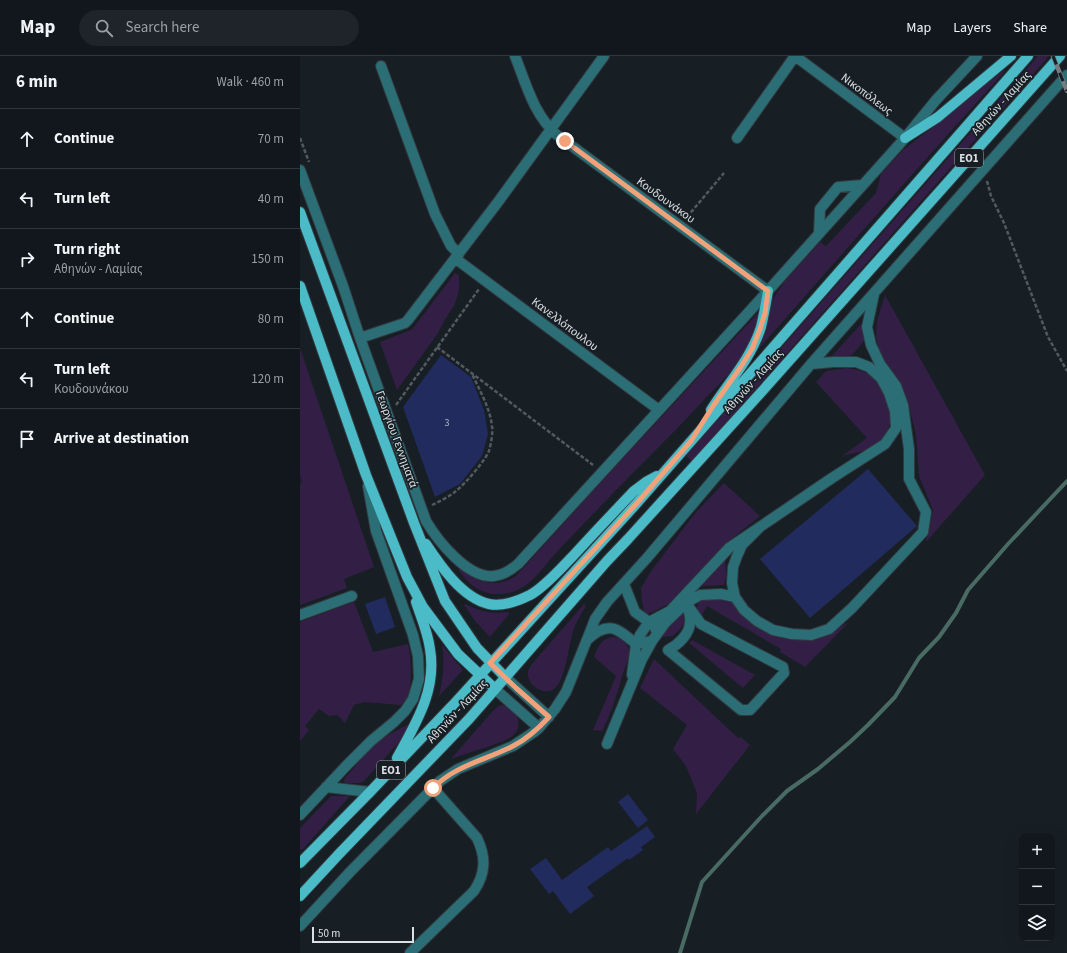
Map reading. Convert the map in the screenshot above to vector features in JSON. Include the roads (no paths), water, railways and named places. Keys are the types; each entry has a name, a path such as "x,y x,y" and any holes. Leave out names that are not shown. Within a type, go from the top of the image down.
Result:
{"main road":[{"path":"905,138 938,117 1012,56"},
{"name":"Αθηνών - Λαμίας","path":"300,863 453,705 664,472 1028,56"},
{"name":"Αθηνών - Λαμίας","path":"300,896 469,719 597,572 765,388 1060,56"},
{"name":"Γεωργίου Γεννηματά","path":"300,212 414,523 445,601 473,643 505,678"},
{"path":"300,286 366,474 407,577 430,648 432,668 429,691 412,731 390,771"},
{"path":"691,441 752,349 765,313 768,291"},
{"path":"414,523 443,568 468,594 476,599 490,604 497,605 513,602 531,594 541,587 634,491 664,472"},
{"path":"407,577 423,607 458,654 495,689"}],"street":[{"name":"Κουδουνάκου","path":"515,56 530,96 550,129 768,291"},
{"path":"360,338 406,322 458,256 604,56"},
{"path":"737,138 795,56"},
{"name":"Νικοπόλεως","path":"795,56 905,138"},
{"path":"300,170 343,286 360,338 426,521 454,557 478,573 494,576 512,569 518,564 768,291 905,138 936,100 977,56"},
{"name":"Κανελλόπουλου","path":"381,66 435,214 451,246 458,256 485,281 659,410"},
{"path":"300,926 350,872 433,788 447,776 458,769 513,746 539,728 549,717 556,709 566,692 595,619 601,611 811,364 1067,75"},
{"path":"819,233 820,209 838,187 862,185"},
{"path":"760,526 742,545 733,567 732,583 735,598 744,610 757,621 773,630 792,634 811,635 829,629 852,608 922,532 926,512 909,479 909,449 902,405 896,386 880,364 871,345 867,327 875,292"},
{"path":"631,685 636,644 640,635 650,622 670,611 729,548 885,444 896,428 895,411 889,393 881,378 869,367 856,362 811,364"},
{"path":"300,815 371,741 405,711 413,699 419,679 418,656 413,635 376,531 366,474"},
{"path":"624,584 635,612 654,625 655,637"},
{"path":"607,744 642,659 665,623 686,603 700,595 721,594 735,598"},
{"path":"300,615 352,596"},
{"path":"686,603 702,624 783,667 784,674 750,710 741,710 668,650 682,638 689,629 690,621 686,603"},
{"path":"586,642 598,632 610,628 620,631 636,644"},
{"path":"636,644 655,637"},
{"path":"505,678 549,717"},
{"path":"495,689 539,728"},
{"path":"326,787 370,792"},
{"path":"410,953 474,891 483,870 483,854 477,838 433,788"}],"waterway":[{"path":"680,953 702,882 762,816 787,791 818,769 850,742 895,697 919,658 939,637 956,613 968,590 1008,544 1067,481"}],"railway":[{"path":"1053,56 1067,91"}]}
